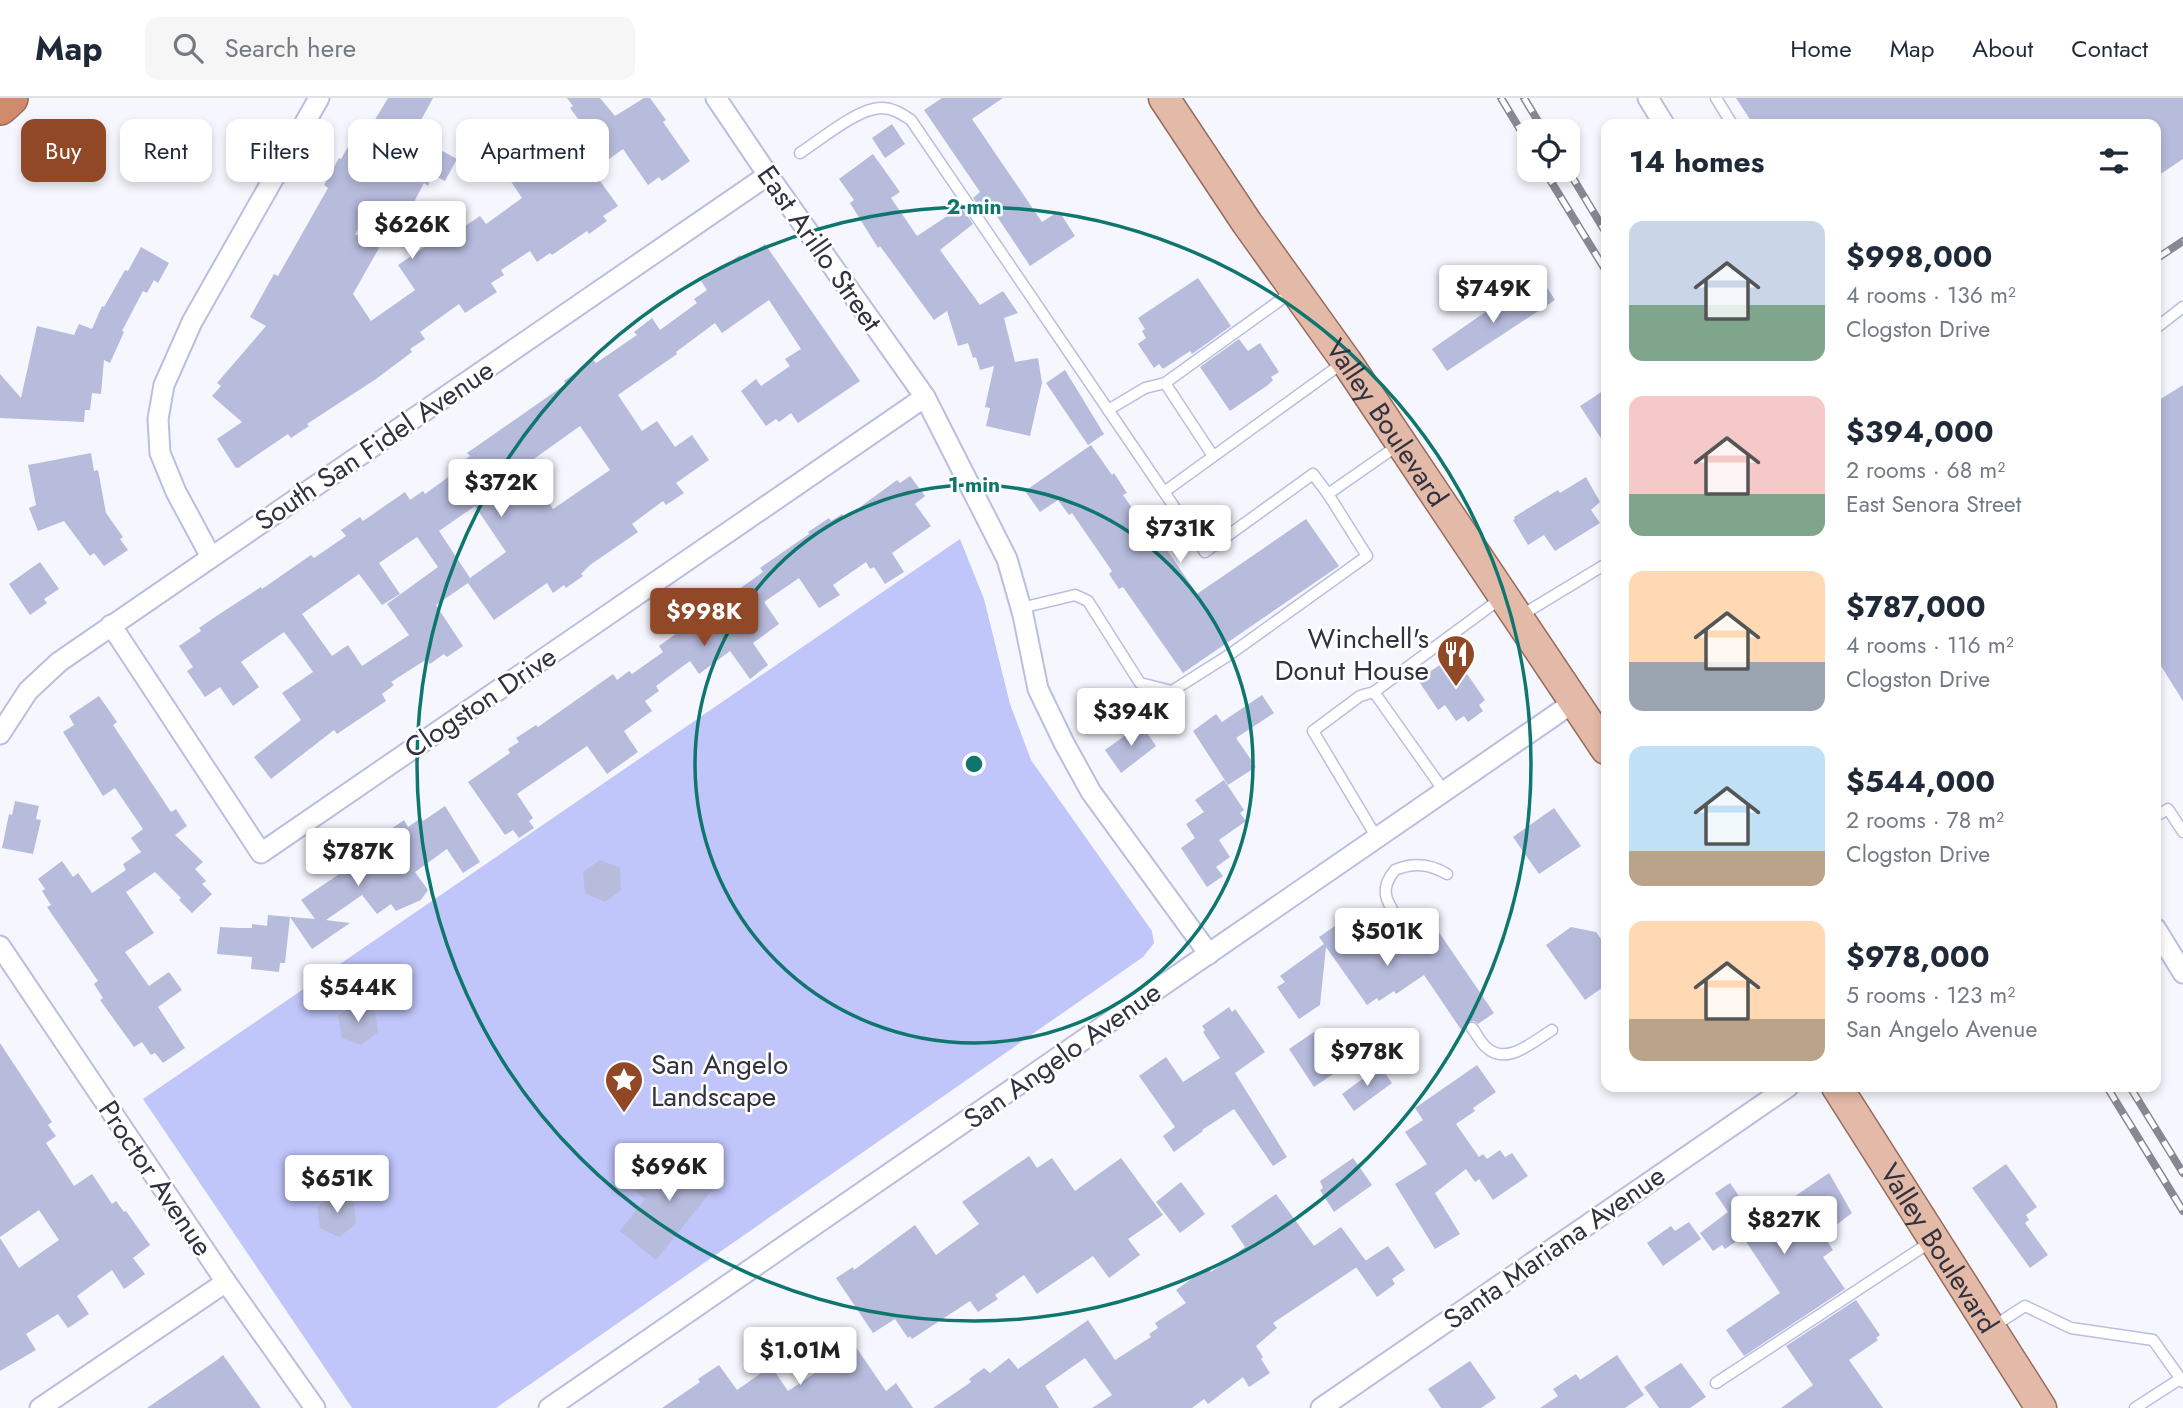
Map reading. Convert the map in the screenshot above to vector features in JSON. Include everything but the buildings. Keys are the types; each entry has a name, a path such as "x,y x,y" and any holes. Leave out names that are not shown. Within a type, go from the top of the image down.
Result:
{"highway":[{"path":"0,107 10,98"}],"main road":[{"name":"Valley Boulevard","path":"1164,98 1293,291 1346,361 1601,741"},
{"name":"Valley Boulevard","path":"1840,1092 1990,1328 2032,1405"}],"street":[{"path":"211,557 176,492 160,453 158,419 164,386 192,323 319,98"},
{"name":"East Arillo Street","path":"716,98 925,397 1007,559 1021,608 1038,689 1064,743 1091,792 1209,954"},
{"path":"1648,98 1661,119"},
{"name":"South San Fidel Avenue","path":"0,734 27,691 59,662 768,175"},
{"name":"Clogston Drive","path":"111,625 261,853 925,397"},
{"name":"San Angelo Avenue","path":"549,1408 1574,702"},
{"path":"2161,937 2183,973"},
{"name":"Proctor Avenue","path":"0,946 314,1408"},
{"name":"Santa Mariana Avenue","path":"1321,1408 1781,1092"},
{"path":"40,1408 226,1282"}],"lane":[{"path":"1716,98 1729,119"},
{"path":"800,153 867,110 881,108 898,111 911,120 1205,552 1313,474 1367,556 1172,691 1140,683 1088,601 1074,594 1021,608"},
{"path":"1108,410 1145,388 1165,383 1293,291"},
{"path":"2161,324 2183,307"},
{"path":"1164,492 1346,361"},
{"path":"1165,383 1213,456"},
{"path":"1328,494 1401,444"},
{"path":"1377,838 1313,731 1360,696 1374,692 1510,607 1601,566"},
{"path":"1374,692 1444,791"},
{"path":"2161,813 2168,809 2183,832"},
{"path":"1401,923 1385,893 1385,886 1395,870 1417,864 1434,866 1447,874"},
{"path":"1472,1028 1486,1048 1498,1055 1511,1055 1552,1030"},
{"path":"1716,1384 1934,1239"},
{"path":"1990,1328 2025,1306 2071,1328 2153,1340 2182,1380 2135,1408"}],"shaded area":[{"path":"960,539 984,599 1010,704 1031,760 1152,931 1154,943 1143,957 496,1408 352,1408 143,1099"}],"railway":[{"path":"1501,98 1517,124"},
{"path":"1524,98 1537,119"},
{"path":"1551,182 1601,263"},
{"path":"1575,182 1601,225"},
{"path":"2161,256 2183,241"},
{"path":"2110,1092 2183,1211"},
{"path":"2133,1092 2183,1173"}],"place":[{"name":"Winchell's Donut House","path":"1456,688"},
{"name":"San Angelo Landscape","path":"624,1114"}]}
